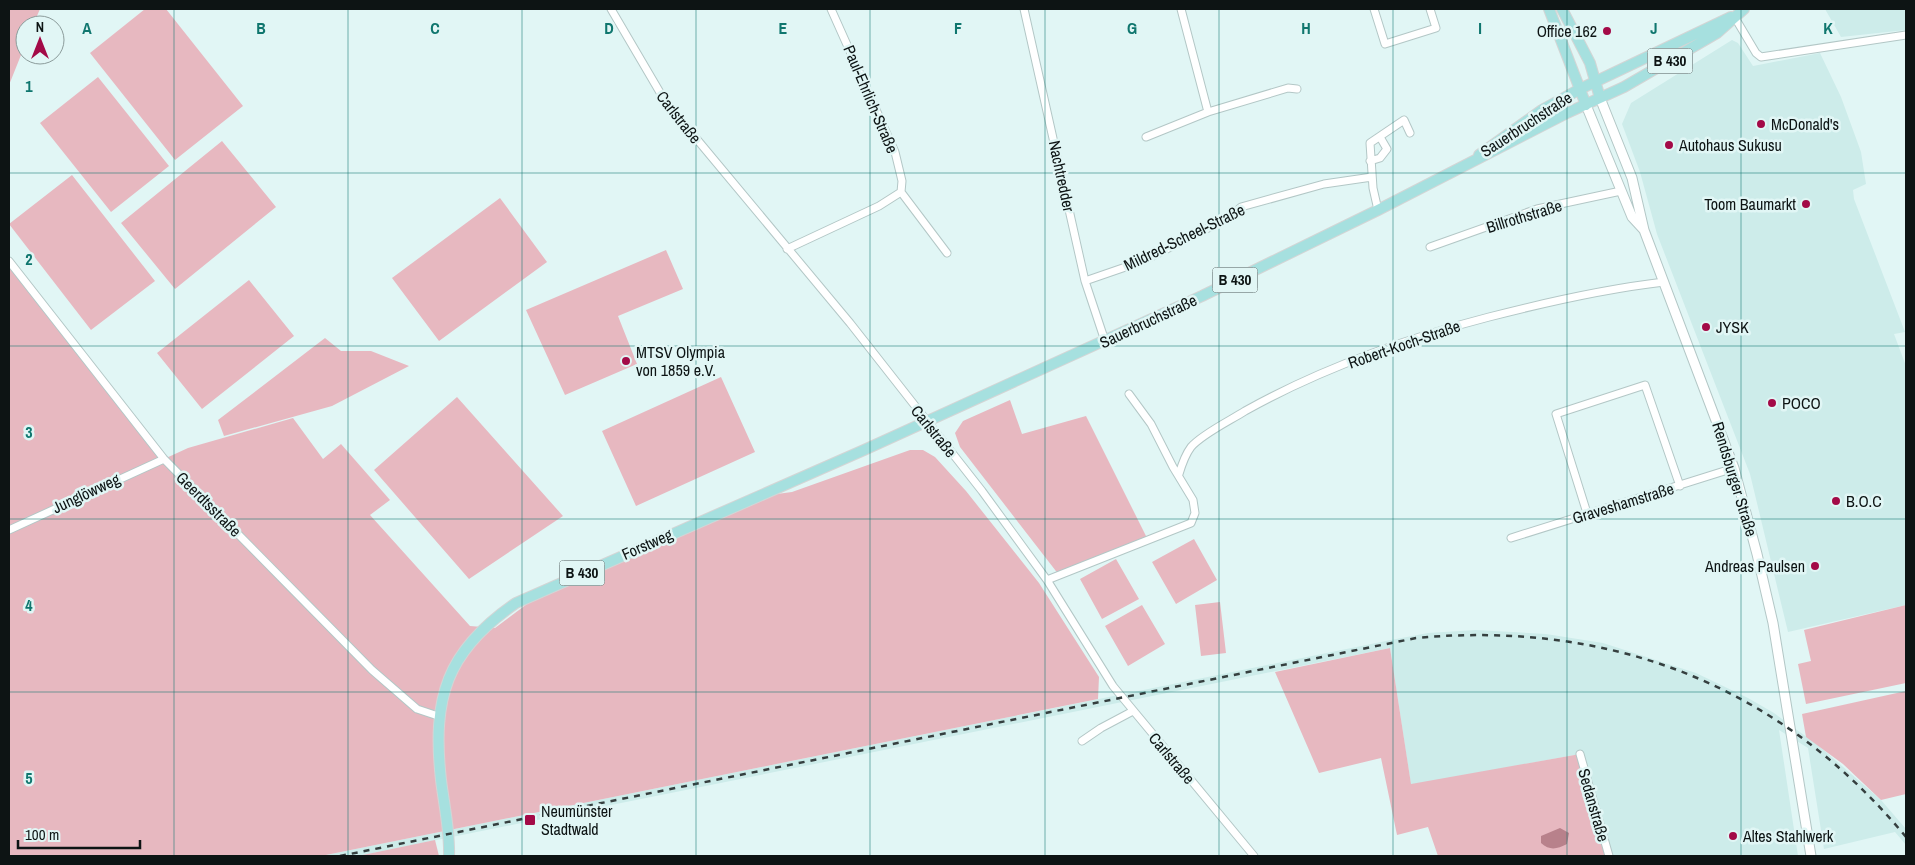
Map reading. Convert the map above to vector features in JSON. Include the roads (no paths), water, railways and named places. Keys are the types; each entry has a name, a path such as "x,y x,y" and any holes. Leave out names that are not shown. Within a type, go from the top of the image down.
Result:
{"main road":[{"name":"Rendsburger Straße","path":"1549,9 1586,105"},
{"name":"Rendsburger Straße","path":"1562,9 1590,63 1600,98"},
{"name":"B 430","path":"1580,89 1734,16 1744,9"},
{"name":"B 430","path":"1586,105 1631,84 1717,33 1734,16"},
{"name":"Sauerbruchstraße","path":"1473,160 1486,147 1542,110 1580,89"},
{"name":"Sauerbruchstraße","path":"926,420 1105,341 1378,210 1473,160 1493,152 1586,105"},
{"name":"Forstweg","path":"449,856 440,771 438,716 454,666 469,644 493,619 516,603 926,420"}],"street":[{"name":"Carlstraße","path":"611,9 664,101 848,321 982,491 1047,580 1114,686 1254,856"},
{"name":"Paul-Ehrlich-Straße","path":"831,9 895,152 902,181 901,192"},
{"name":"Nachtredder","path":"1024,9 1085,281 1105,341"},
{"path":"1181,9 1208,112"},
{"path":"1374,9 1385,44 1436,28 1430,9"},
{"path":"1734,16 1756,53 1761,57 1906,35"},
{"path":"1146,137 1208,112 1288,88 1297,89"},
{"name":"Rendsburger Straße","path":"1600,98 1632,178 1644,230 1734,468 1758,554 1773,622 1811,856"},
{"name":"Rendsburger Straße","path":"1586,105 1632,217 1644,230"},
{"path":"1378,210 1370,161 1370,143 1404,120 1410,133"},
{"path":"1370,161 1380,158 1387,149 1380,138"},
{"name":"Mildred-Scheel-Straße","path":"1085,281 1143,261 1230,217 1241,207 1324,184 1372,176"},
{"name":"Billrothstraße","path":"1430,246 1538,209 1621,191"},
{"path":"787,249 879,206 901,192 947,253"},
{"name":"Geerdtsstraße","path":"9,261 164,459 372,670 417,709 438,716"},
{"name":"Robert-Koch-Straße","path":"1179,474 1184,458 1192,445 1270,397 1314,376 1400,342 1508,312 1604,291 1664,282"},
{"path":"1587,513 1556,414 1645,385 1680,486"},
{"path":"1047,580 1192,523 1195,513 1194,500 1173,467 1151,424 1129,394"},
{"name":"Junglöwweg","path":"9,530 164,459"},
{"name":"Graveshamstraße","path":"1511,538 1734,468"},
{"path":"1082,741 1101,728 1133,711"},
{"name":"Sedanstraße","path":"1580,754 1609,856"}],"railway":[{"path":"340,856 1416,638 1488,635 1557,640 1624,653 1687,674 1747,702 1804,739 1857,784 1906,837"}],"place":[{"name":"Office 162","path":"1607,31"},
{"name":"McDonald's","path":"1761,124"},
{"name":"Autohaus Sukusu","path":"1669,145"},
{"name":"Toom Baumarkt","path":"1806,204"},
{"name":"JYSK","path":"1706,327"},
{"name":"MTSV Olympia von 1859 e.V.","path":"626,361"},
{"name":"POCO","path":"1772,403"},
{"name":"B.O.C","path":"1836,501"},
{"name":"Andreas Paulsen","path":"1815,566"},
{"name":"Neumünster Stadtwald","path":"530,820"},
{"name":"Altes Stahlwerk","path":"1733,836"}]}
